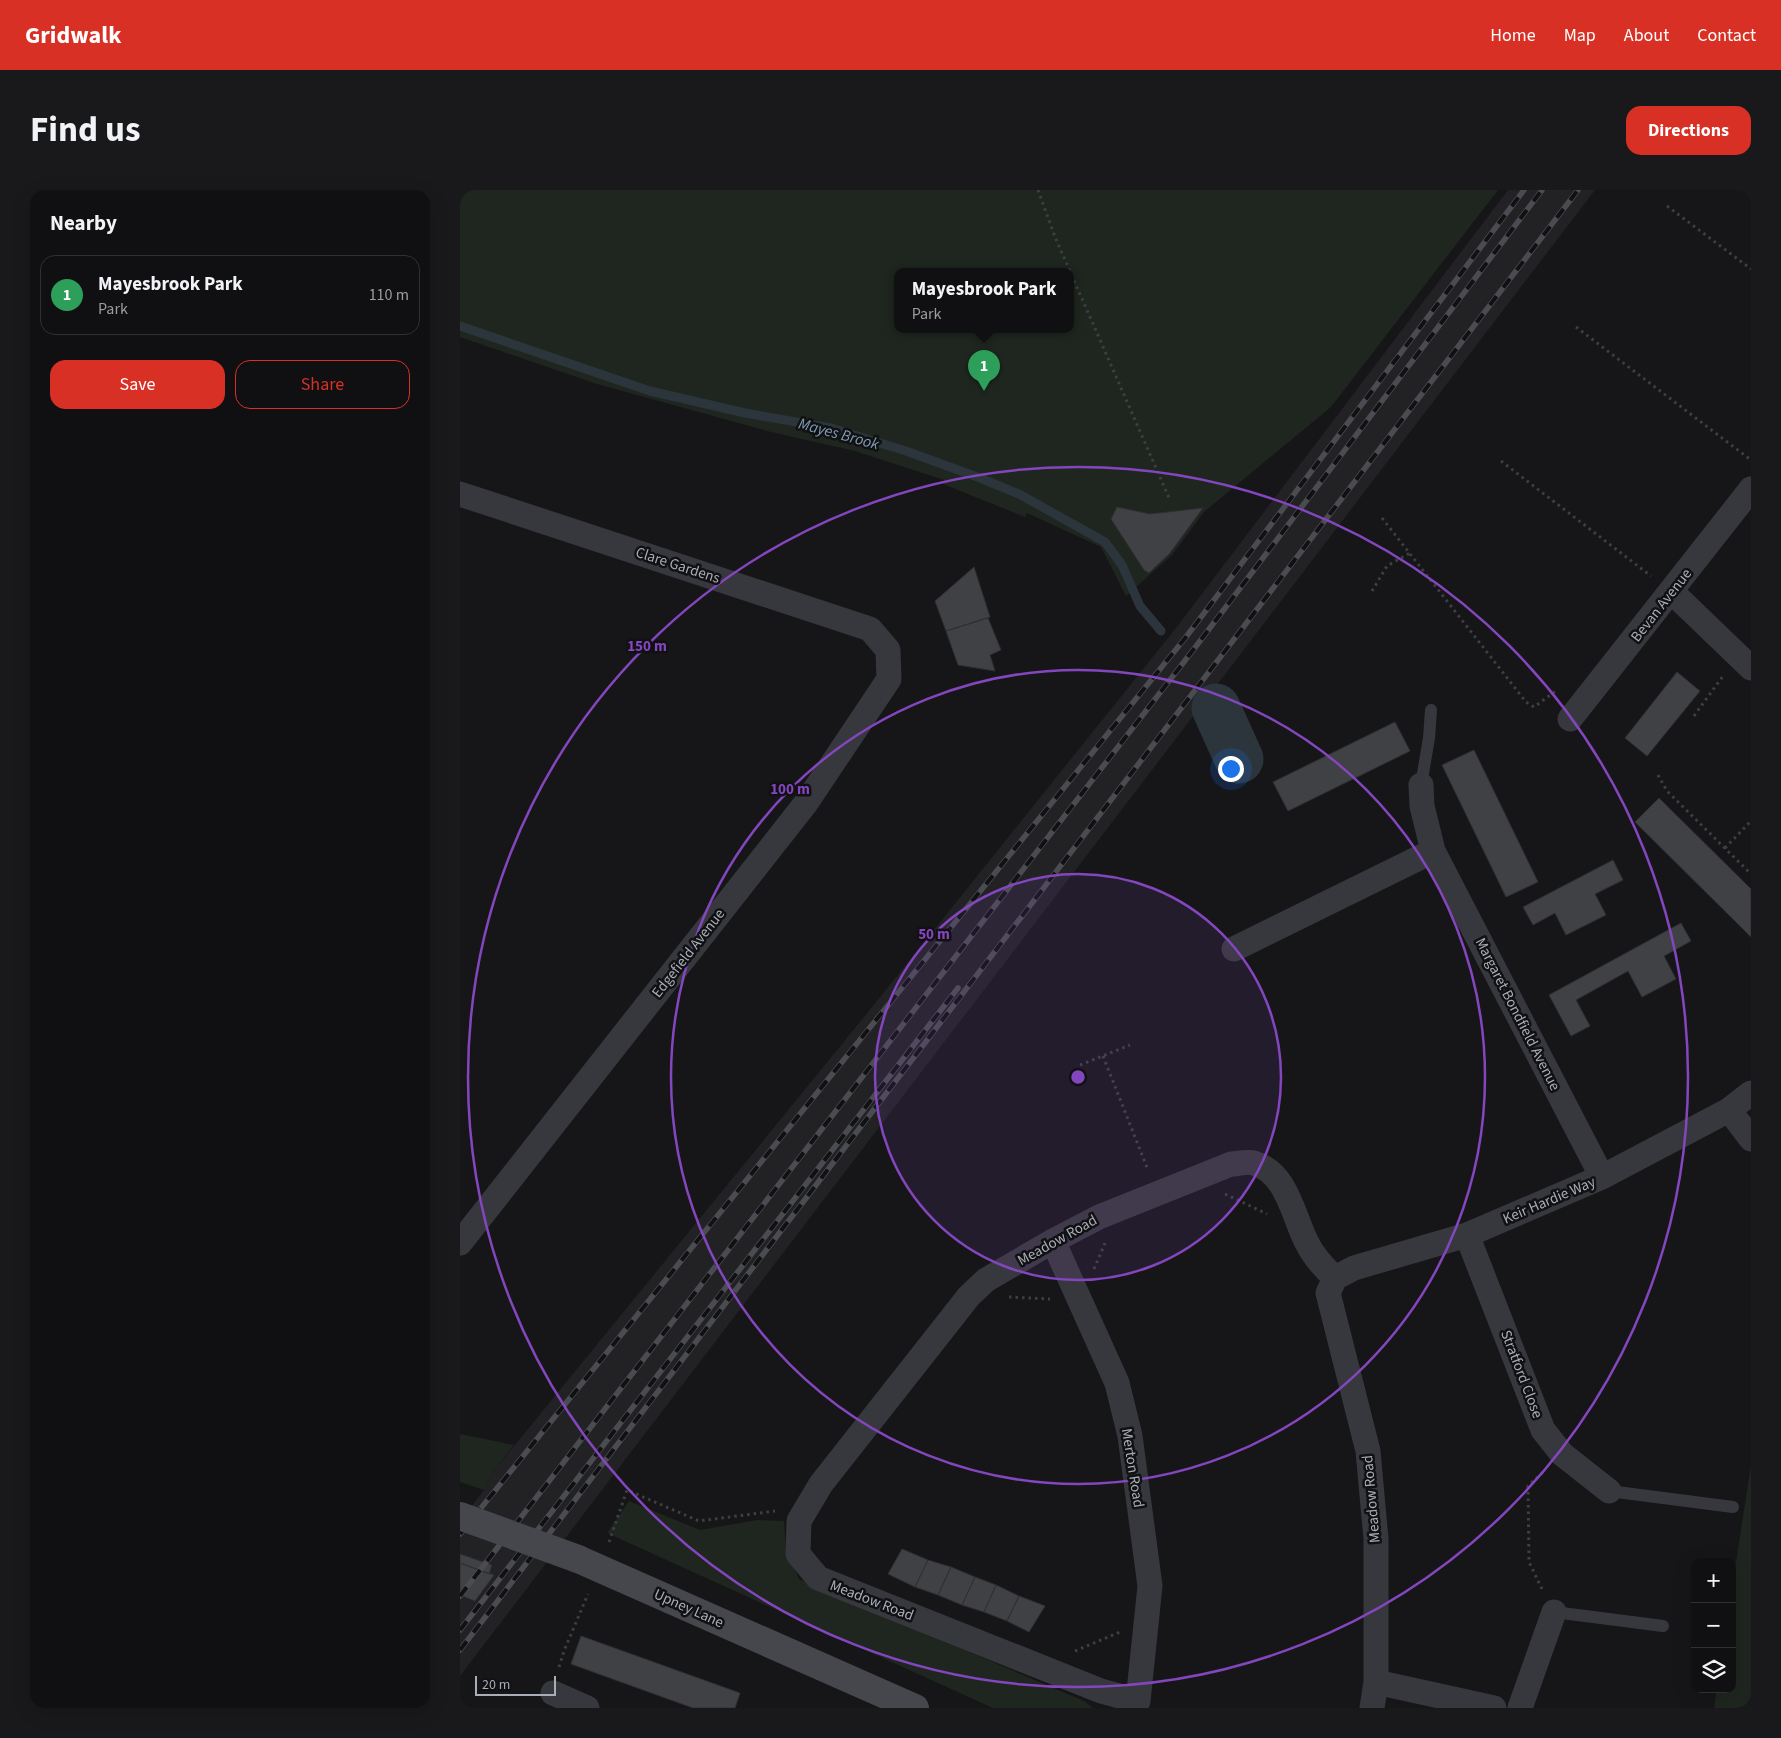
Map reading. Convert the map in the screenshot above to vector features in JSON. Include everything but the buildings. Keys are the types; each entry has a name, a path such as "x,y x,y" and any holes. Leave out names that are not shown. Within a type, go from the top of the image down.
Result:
{"street":[{"name":"Bevan Avenue","path":"1577,711 1751,489"},
{"name":"Clare Gardens","path":"460,494 870,629 888,650"},
{"path":"1672,592 1744,661"},
{"name":"Edgefield Avenue","path":"460,1243 806,804 889,679 888,650"},
{"name":"Margaret Bondfield Avenue","path":"1421,785 1422,806 1433,851 1602,1177"},
{"path":"1234,949 1433,851"},
{"name":"Keir Hardie Way","path":"1335,1278 1354,1268 1467,1235 1602,1177 1729,1110 1751,1093"},
{"path":"1729,1110 1751,1139"},
{"name":"Meadow Road","path":"1137,1704 818,1578 798,1554 799,1521 821,1484 969,1296 986,1280 1098,1217 1230,1164 1253,1162 1270,1171 1284,1189 1306,1242 1322,1267 1335,1278 1328,1293 1368,1451 1376,1539 1376,1682 1372,1708"},
{"name":"Stratford Close","path":"1467,1235 1543,1430 1562,1454 1609,1491"},
{"name":"Merton Road","path":"1053,1241 1117,1383 1130,1436 1150,1586 1137,1704"},
{"name":"Upney Lane","path":"460,1516 578,1559 915,1708"},
{"path":"1520,1708 1554,1612"},
{"path":"1376,1682 1494,1708"},
{"path":"553,1693 587,1708"}],"lane":[{"path":"1421,785 1430,738 1431,710"},
{"path":"1609,1491 1733,1507"},
{"path":"1554,1612 1663,1626"}],"path":[{"path":"1038,190 1069,268"},
{"path":"1667,206 1751,269"},
{"path":"1074,280 1170,500"},
{"path":"1576,327 1751,460"},
{"path":"1501,461 1672,592"},
{"path":"1382,518 1526,702 1534,707 1562,686 1577,711"},
{"path":"1372,591 1387,566 1410,553"},
{"path":"1694,716 1744,661"},
{"path":"1658,775 1667,791 1751,874"},
{"path":"1725,848 1751,821"},
{"path":"1080,1065 1130,1045"},
{"path":"1103,1056 1158,1194"},
{"path":"1193,1179 1301,1230"},
{"path":"969,1296 1080,1300 1121,1208"},
{"path":"1554,1612 1529,1562 1528,1486 1562,1454"},
{"path":"608,1542 627,1490 699,1521 776,1511 799,1521"},
{"path":"564,1651 589,1594"},
{"path":"1039,1665 1122,1632 1147,1619"}],"shaded area":[{"path":"460,190 1498,190 1331,407 1204,512 1172,555 1126,596 1101,547 1027,513 1025,517 943,484 944,480 855,451 771,432 597,384 460,337"},
{"path":"1508,190 1595,190 460,1676 460,1521 484,1490 493,1472 864,1017 1176,628"},
{"path":"460,1434 514,1445 493,1472 484,1490 460,1482"},
{"path":"1751,1465 1751,1708 1714,1708 1716,1693 1736,1693 1736,1562"},
{"path":"629,1501 700,1530 757,1520 784,1521 786,1550 799,1579 1084,1701 1093,1708 993,1708 607,1533"}],"waterway":[{"name":"Mayes Brook","path":"460,326 650,391 745,413 831,428 906,451 1019,494 1105,542 1122,565 1140,606 1161,631"},
{"name":"Mayes Brook","path":"1216,708 1239,759"}],"railway":[{"path":"460,1534 1186,637 1524,190"},
{"path":"460,1596 1197,645 1542,190"},
{"path":"460,1650 1578,190"},
{"path":"460,1630 958,988"}],"place":[{"name":"Mayesbrook Park","path":"984,391"}]}
